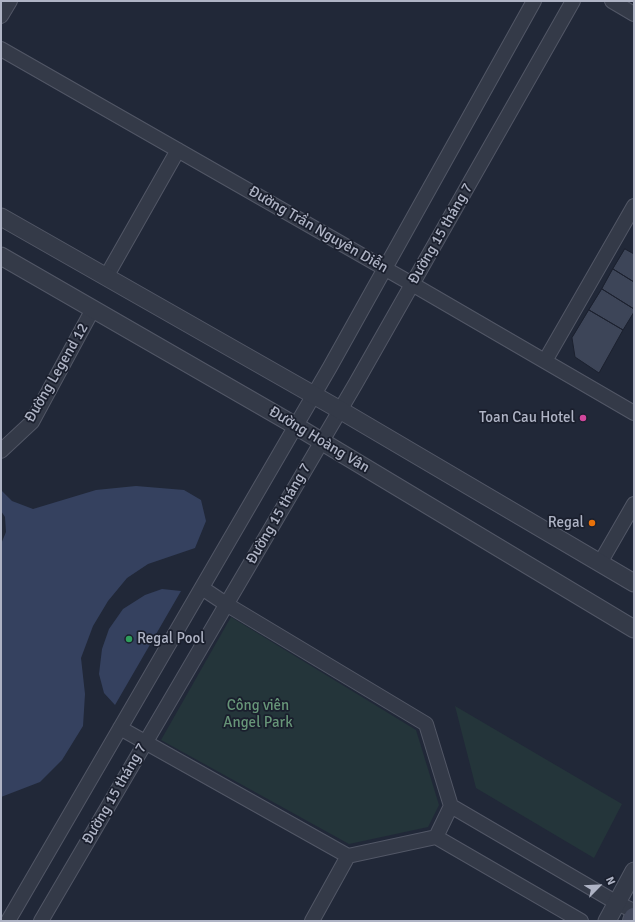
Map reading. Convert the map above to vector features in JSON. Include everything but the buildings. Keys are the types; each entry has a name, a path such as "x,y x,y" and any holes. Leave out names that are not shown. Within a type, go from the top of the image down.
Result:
{"street":[{"path":"1,16 10,1"},
{"name":"Đường 15 tháng 7","path":"8,921 314,396 534,1"},
{"name":"Đường 15 tháng 7","path":"41,921 340,410 572,1"},
{"path":"612,1 634,14"},
{"name":"Đường Trần Nguyên Diễn","path":"1,49 634,413"},
{"path":"106,277 178,150"},
{"path":"544,361 634,206"},
{"path":"1,217 340,410 634,583"},
{"name":"Đường Hoàng Vân","path":"1,256 322,441 634,629"},
{"name":"Đường Legend 12","path":"1,451 32,422 94,309"},
{"path":"600,563 634,504"},
{"path":"202,588 226,604 426,724 451,806 617,903 634,911"},
{"path":"120,728 348,856 436,837 581,921"},
{"path":"436,837 451,806"},
{"path":"312,921 348,856"},
{"path":"607,921 634,871"}],"green space":[{"name":"Công viên Angel Park","path":"231,617 416,730 439,805 428,827 349,844 161,740"},
{"path":"455,706 622,804 594,858 476,788"}],"water":[{"path":"136,486 184,490 201,500 206,521 195,548 148,564 127,578 108,601 93,626 81,658 85,694 83,726 62,760 40,782 1,797 1,544 6,532 5,517 1,511 1,490 12,501 33,509 96,490"},
{"name":"Regal Pool","path":"162,589 181,591 115,705 104,693 99,674 102,649 109,629 123,609 145,595"}],"place":[{"name":"Toan Cau Hotel","path":"583,418"},
{"name":"Regal","path":"592,523"},
{"name":"Regal Pool","path":"129,639"}]}
